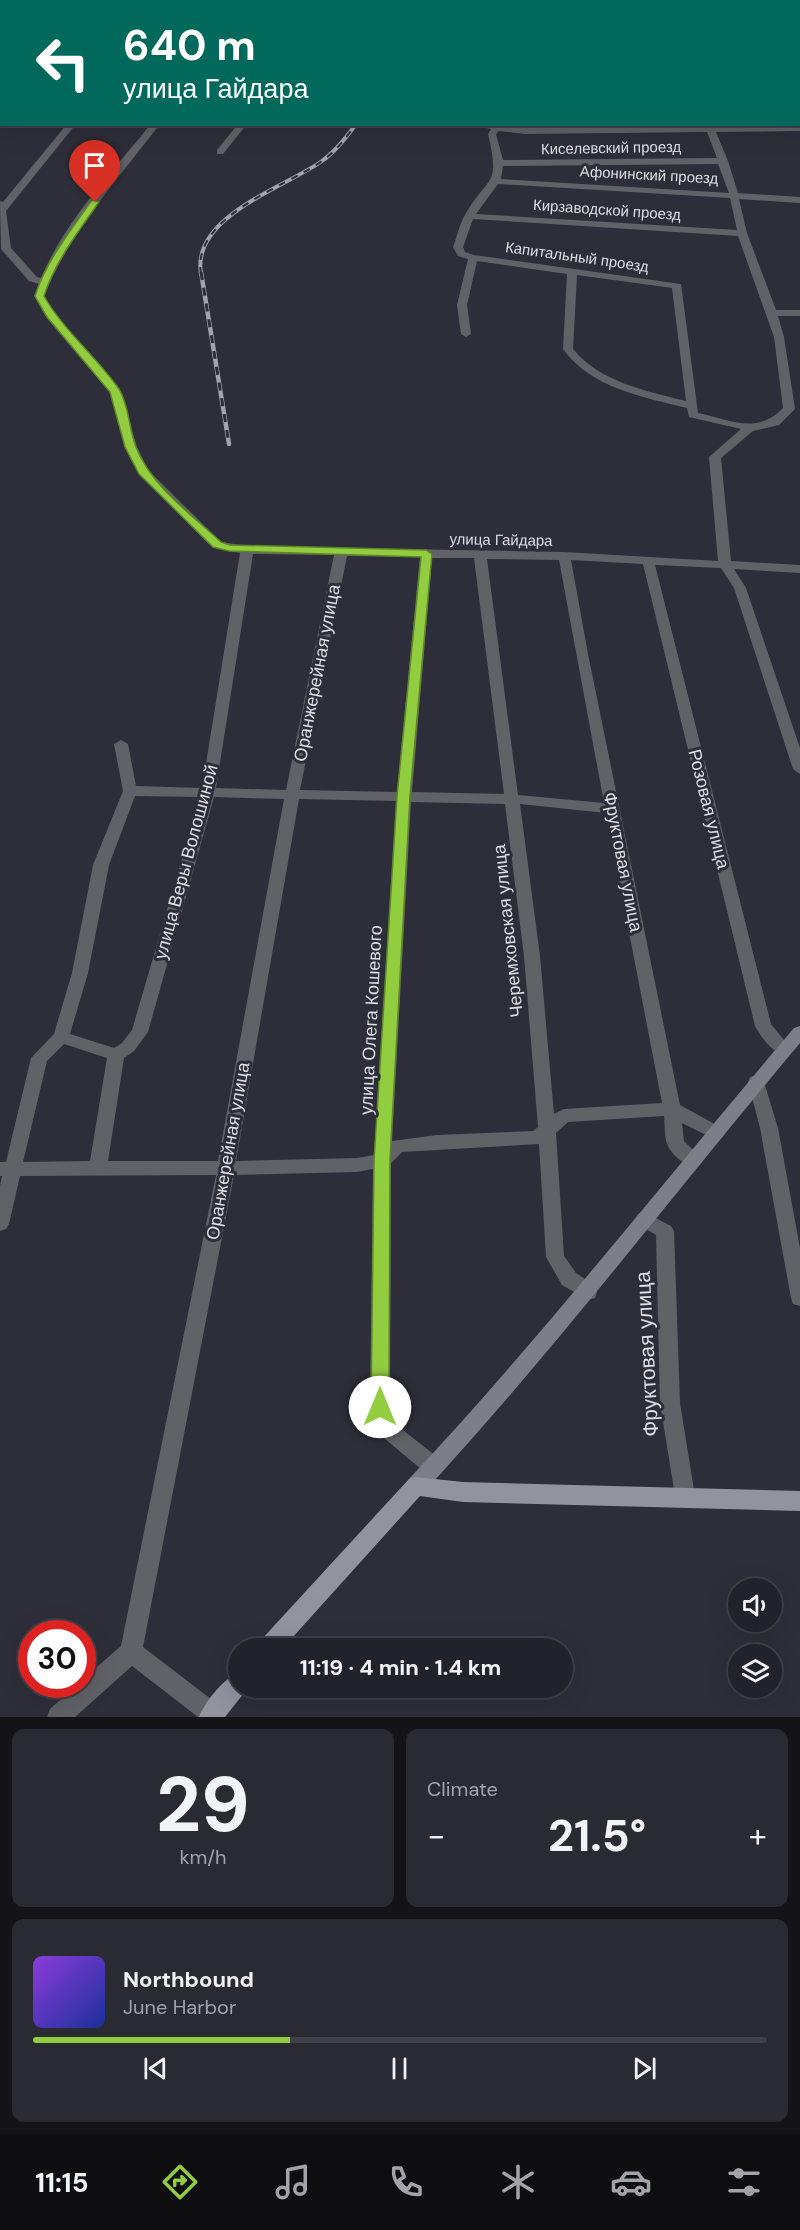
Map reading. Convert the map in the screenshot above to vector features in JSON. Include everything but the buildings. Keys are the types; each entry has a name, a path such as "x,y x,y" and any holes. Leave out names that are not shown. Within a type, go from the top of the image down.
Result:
{"main road":[{"path":"278,1638 434,1467 588,1292 644,1219 800,1032"},
{"path":"416,1486 464,1492 685,1496 800,1501"},
{"path":"211,1716 228,1696"}],"street":[{"path":"70,126 1,206 6,249 33,279 44,282 71,236 95,202 154,126"},
{"path":"220,152 241,126"},
{"path":"481,126 525,131 710,127 800,128"},
{"path":"572,270 567,349 584,366 603,377 644,393 690,406 693,415 749,428 775,423 789,409 779,337 742,233 724,161 710,127"},
{"path":"466,334 461,309 464,283 473,258 461,254 458,247 470,216 496,181 499,163 492,134 496,129"},
{"name":"Киселевский проезд","path":"499,163 724,161"},
{"name":"Афонинский проезд","path":"496,181 800,200"},
{"name":"Кирзаводской проезд","path":"470,216 742,233"},
{"name":"Капитальный проезд","path":"473,258 677,286 690,406"},
{"name":"улица Гайдара","path":"44,282 39,296 50,315 115,392 130,447 143,472 217,544 247,550 564,556 800,569"},
{"path":"772,313 800,313"},
{"path":"749,428 715,457 724,565 740,588 800,769"},
{"name":"улица Веры Волошиной","path":"116,1054 128,1047 140,1032 208,794 247,550"},
{"name":"Оранжерейная улица","path":"131,1652 226,1168 292,796 341,553"},
{"name":"улица Олега Кошевого","path":"426,554 404,796 382,1160 380,1407 392,1433 434,1467"},
{"name":"Черемховская улица","path":"480,554 532,956 555,1257 569,1279 588,1292"},
{"name":"Фруктовая улица","path":"564,556 580,654 672,1109 676,1144 694,1160"},
{"name":"Розовая улица","path":"648,560 763,1026 784,1050"},
{"path":"0,1224 6,1169 39,1058 61,1036 80,973 101,865 130,792 121,744"},
{"path":"130,792 404,796 513,800 612,809"},
{"path":"61,1036 116,1054 98,1168"},
{"path":"756,1082 769,1128 800,1298"},
{"path":"6,1169 357,1165 382,1160 398,1146 537,1138 564,1116 672,1109 716,1132"},
{"name":"Фруктовая улица","path":"644,1219 665,1231 670,1403 685,1496"},
{"path":"58,1717 131,1652 211,1716"}],"railway":[{"path":"201,272 202,254 211,236 225,220 265,193 322,161 332,153 354,126"},
{"path":"201,272 229,444"}],"route":[{"path":"95,202 71,236 44,282 39,296 50,315 115,392 130,447 143,472 159,490 217,544 229,548 426,554 404,796 382,1160 380,1407"}]}
